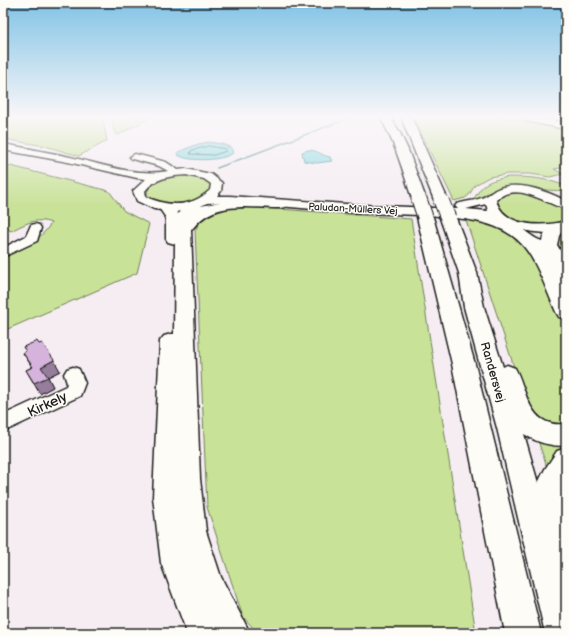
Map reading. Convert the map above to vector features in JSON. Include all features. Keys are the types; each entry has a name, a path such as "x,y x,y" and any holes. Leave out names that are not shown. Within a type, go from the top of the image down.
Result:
{"main road":[{"name":"Randersvej","path":"402,147 468,273 474,307 510,428 563,633"},
{"name":"Randersvej","path":"416,147 434,209 441,274 465,372 519,626"},
{"path":"200,203 186,213 183,219 186,479 191,531 207,584 232,633"},
{"path":"183,234 189,222 195,215 213,206 226,204 280,204"},
{"path":"166,208 171,212 175,219 167,496 177,563 200,624 206,633"},
{"path":"434,209 475,216 501,223 510,227 527,239 540,256"},
{"path":"518,224 535,243 566,312"},
{"path":"563,227 551,235 549,244 566,275"},
{"path":"468,273 485,308 519,409 531,426 549,434 566,436"},
{"path":"566,460 552,482 547,499 549,518 566,585"}],"street":[{"path":"3,147 68,159 137,175 160,176 175,173 196,173 205,175 216,183 218,188 213,196 200,203"},
{"path":"3,154 73,168 127,181 139,191 141,199 147,203 166,208"},
{"path":"135,158 145,162 159,163 173,168 175,173"},
{"path":"139,191 144,184 160,176"},
{"name":"Paludan-Müllers Vej","path":"218,188 240,194 394,204 459,206 471,205 490,199 498,192 507,190 530,191 544,194"},
{"path":"544,194 566,194"},
{"path":"544,194 566,206"},
{"name":"Paludan-Müllers Vej","path":"166,208 230,199 360,209 434,209 500,216 532,228 563,227"},
{"path":"490,199 492,209 500,216"},
{"path":"3,253 32,238 35,228"},
{"name":"Kirkely","path":"3,424 73,391 76,383 73,374"}],"green space":[{"path":"47,147 96,147 79,156"},
{"path":"427,147 566,147 566,167 554,169 563,174 550,177 530,174 507,174 489,177 475,185 469,195 465,198 454,201"},
{"path":"3,164 109,191 124,211 149,224 137,273 3,331 3,257 36,240 51,223 46,221 35,221 11,231 3,226"},
{"path":"184,175 199,177 206,180 211,185 211,190 204,196 190,203 169,204 153,200 149,197 148,190 153,183 166,177"},
{"path":"508,177 551,181 566,186 566,190 557,191 523,187 506,187 494,190 475,200 474,199 484,185"},
{"path":"506,194 528,194 551,201 566,215 561,221 545,226 535,226 515,221 501,212 496,201"},
{"path":"225,207 252,207 411,219 476,633 258,633 243,617 207,507 195,230 204,216"},
{"path":"466,220 495,223 508,231 527,250 566,320 566,526"},
{"path":"566,231 566,264 557,241 560,233"}],"water":[{"path":"191,147 229,147 232,148 233,153 222,158 197,160 178,155 178,152"},
{"path":"308,150 330,157 332,161 317,163 304,161 302,152"}],"building":[{"path":"37,341 39,344 42,343 54,360 41,367 48,377 34,383 26,370 33,367 23,353 26,351 23,347"}],"waterway":[{"path":"217,168 273,147"}]}
